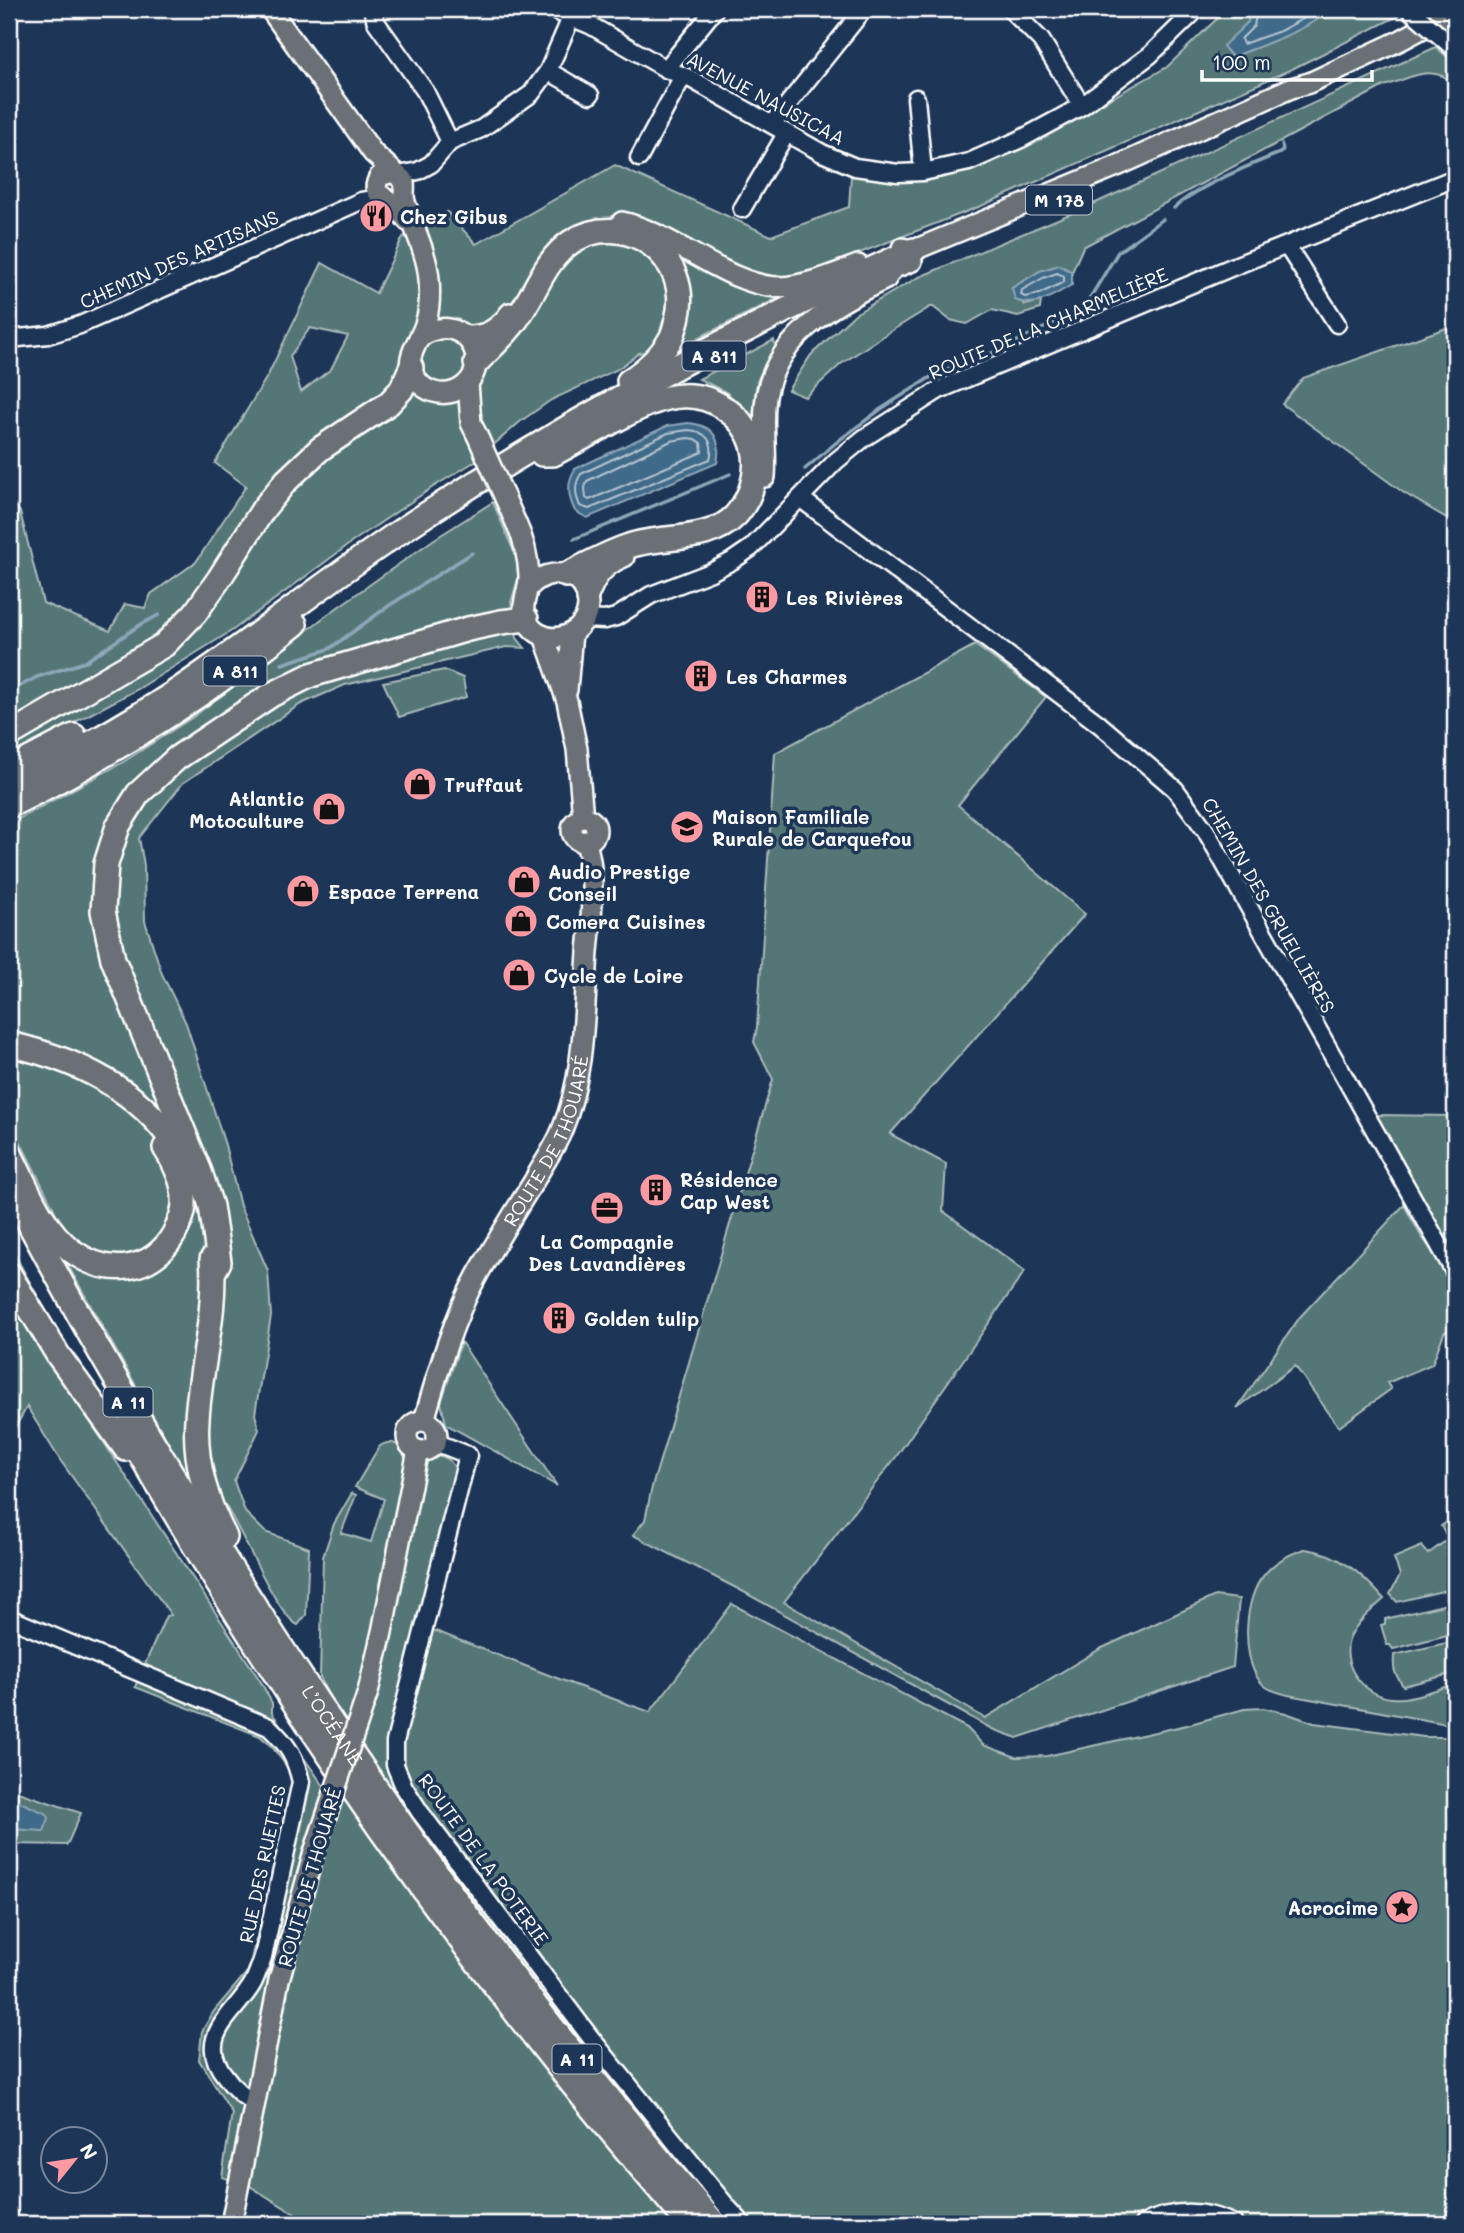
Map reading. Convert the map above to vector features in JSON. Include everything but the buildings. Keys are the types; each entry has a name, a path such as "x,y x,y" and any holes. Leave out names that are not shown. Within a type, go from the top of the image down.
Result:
{"highway":[{"path":"472,373 512,327 552,259 570,243 591,232 618,231 641,237 661,252 670,264 678,285 680,307 672,338 655,359 606,398 596,410"},
{"name":"A 811","path":"9,788 130,720 242,645 414,522 596,410 752,327 914,250"},
{"name":"A 811","path":"9,807 90,764 181,708 249,661 358,573 436,520 542,454 667,381 807,309 892,270"},
{"path":"9,735 164,646 195,613 264,508 286,481 320,449 389,403 401,390 411,368"},
{"path":"542,454 553,454 649,402 676,396 700,397 716,402 733,414 746,429 753,447 754,482 735,517 696,535 632,545 563,574"},
{"path":"214,1273 219,1262 211,1206 200,1172 113,959 103,911 106,864 118,826 138,794 177,758 271,695 311,675 468,629 526,619"},
{"path":"9,770 115,715 229,646 242,645"},
{"path":"9,1044 57,1056 100,1076 133,1098 166,1131 190,1171 209,1228 214,1273 196,1420 197,1452 212,1511 256,1595 259,1612"},
{"path":"9,1054 35,1060 83,1078 106,1091 140,1117 166,1149 181,1181 184,1207 179,1224 170,1241 146,1261 127,1267 96,1265 70,1250 58,1239 47,1224 9,1152"},
{"name":"L’OCÉANE","path":"9,1185 123,1395 335,1729 488,1944 602,2090 715,2224"},
{"name":"L’OCÉANE","path":"9,1217 153,1476 299,1710 432,1902 548,2055 689,2224"},
{"path":"9,1274 58,1355 121,1440 133,1461 153,1476"}],"main road":[{"path":"270,9 394,184 413,227 430,281 426,324 411,351 414,376 427,390 445,394 453,400 474,429 526,544 544,563 579,583 587,599"},
{"name":"M 178","path":"914,250 1309,83 1401,40 1455,11"},
{"name":"M 178","path":"892,270 1196,141 1293,94 1309,83"},
{"path":"419,338 437,328 447,328 478,337 491,332 503,323 548,249 581,226 599,222 618,221 653,231 732,273 780,287 806,283 905,247 914,250"},
{"path":"567,701 567,678 579,626 594,580 608,564 644,551 712,541 742,522 756,503 765,478 765,407 768,388 780,359 812,323 842,302 887,279 892,270"},
{"path":"430,281 461,333 472,344 474,429"},
{"path":"445,394 453,392 472,373"},
{"path":"526,544 530,577 523,608 530,626 544,636 554,638 579,626"},
{"path":"529,587 542,576 563,574"},
{"path":"544,636 567,701"},
{"name":"ROUTE DE THOUARÉ","path":"231,2224 279,1980 314,1852 368,1692 426,1446 435,1429 424,1421 433,1389 477,1275 562,1131 574,1094 583,1035 591,915 591,861 585,841 576,839 572,829 575,822 583,818 577,749 567,701"}],"street":[{"path":"372,9 376,22 425,91 450,142 481,129 531,94 548,71 573,13"},
{"name":"AVENUE NAUSICAA","path":"551,9 573,13 666,69 691,79 822,153 855,167 898,173 923,172 969,162 1021,139 1082,106 1150,55 1197,9"},
{"path":"666,69 715,9"},
{"path":"772,124 864,9"},
{"path":"1409,9 1455,49"},
{"path":"1017,10 1041,40 1082,106"},
{"path":"548,71 590,95"},
{"path":"639,158 682,76"},
{"path":"916,98 923,172"},
{"path":"742,209 786,134"},
{"name":"CHEMIN DES ARTISANS","path":"9,339 48,335 80,325 361,201 437,160 450,142"},
{"name":"ROUTE DE LA CHARMELIÈRE","path":"579,626 616,617 651,595 732,561 751,548 836,461 864,438 939,390 1455,178"},
{"path":"1287,246 1337,324"},
{"name":"CHEMIN DES GRUELLIÈRES","path":"800,498 1099,724 1175,789 1206,831 1455,1273"},
{"name":"ROUTE DE LA POTERIE","path":"426,1446 468,1455 395,1742 395,1765 404,1787 420,1812 480,1893 591,2038 743,2224"},
{"name":"RUE DES RUETTES","path":"9,1618 269,1727 284,1740 296,1760 301,1782 263,1957 252,1984 218,2028 213,2041 214,2055 222,2072 233,2086 255,2102"},
{"path":"1143,2224 1182,2211 1220,2217 1234,2224"}],"green space":[{"path":"1227,9 1251,9 1248,22 1224,46 1232,57 1297,30 1331,9 1392,9 1398,16 1292,69 981,206 813,271 792,275 776,299 686,344 639,353 618,369 551,400 521,421 474,462 355,540 233,630 138,689 9,757 9,496 20,512 43,603 110,631 125,604 145,608 151,594 196,562 246,486 215,463 268,375 322,263 376,293 403,237 438,220 447,212 476,244 615,165 771,236 849,207 851,175 925,179 1013,153 1167,67","holes":["310,328 348,336 331,369 301,392 290,356"]},
{"path":"1436,47 1455,64 1455,84 1438,74 1429,73 1384,86 1083,247 1072,272 1059,265 1040,271 1012,288 1025,305 1041,301 1040,309 1018,316 992,310 967,324 950,320 932,306 841,364 805,397 788,390 811,355 855,314 917,278 1089,206"},
{"path":"1455,325 1455,523 1404,493 1282,404 1303,378"},
{"path":"774,340 775,347 757,381 753,417 726,392 699,379"},
{"path":"493,502 519,564 518,579 511,602 517,638 525,648 506,647 345,685 301,704 183,783 139,838 144,865 145,921 162,974 186,1023 225,1145 240,1206 268,1271 271,1316 255,1414 259,1430 234,1481 245,1512 265,1532 309,1548 306,1615 298,1625 280,1606 225,1505 192,1485 66,1262 58,1217 9,1119 9,824 120,764 193,717 331,612 433,540"},
{"path":"975,645 1046,697 958,805 1085,914 890,1134 946,1164 943,1211 1025,1271 896,1457 784,1602 985,1718 1100,1649 1215,1596 1239,1599 1233,1667 1017,1738 992,1729 742,1591 633,1535 645,1520 652,1487 773,1079 754,1042 775,753"},
{"path":"444,670 463,678 466,697 399,717 383,682"},
{"path":"1373,1115 1455,1116 1455,1265"},
{"path":"1404,1205 1421,1236 1446,1269 1455,1288 1455,1325 1444,1333 1432,1364 1387,1383 1391,1389 1339,1427 1295,1366 1237,1408 1300,1317"},
{"path":"9,1244 73,1361 74,1397 261,1682 272,1703 272,1713 338,1806 347,1726 320,1677 323,1557 334,1524 352,1493 356,1495 341,1533 371,1542 384,1499 355,1487 379,1447 388,1443 399,1446 404,1454 405,1479 381,1599 356,1698 368,1719 390,1648 422,1470 428,1459 441,1456 448,1459 456,1470 420,1625 650,1712 732,1604 967,1728 983,1745 1016,1757 1047,1756 1187,1725 1244,1709 1263,1708 1314,1723 1424,1737 1455,1737 1455,2224 1240,2224 1215,2208 1191,2205 1157,2211 1129,2224 311,2224 248,2185 222,2177 232,2113 199,2060 202,2031 214,2011 248,1971 291,1800 291,1772 260,1736 135,1687 166,1616 171,1615 60,1460 27,1407 9,1438"},
{"path":"461,1342 557,1486 446,1424 441,1403"},
{"path":"1447,1522 1450,1536 1455,1536 1455,1588 1397,1602 1390,1594 1400,1575 1394,1558 1422,1546 1428,1554 1448,1539 1441,1526"},
{"path":"1305,1549 1329,1555 1349,1566 1384,1599 1357,1625 1348,1646 1351,1667 1363,1685 1381,1696 1399,1698 1455,1684 1455,1723 1447,1724 1288,1695 1272,1690 1259,1680 1253,1670 1247,1642 1252,1597 1257,1585 1273,1566"},
{"path":"1455,1602 1455,1633 1393,1649 1387,1645 1381,1625 1385,1624 1385,1619"},
{"path":"1455,1641 1455,1673 1403,1686 1395,1671 1394,1655"},
{"path":"9,1789 81,1813 67,1845 9,1844"}],"water":[{"path":"1251,9 1331,9 1297,31 1232,57 1223,46 1248,22"},
{"path":"1059,265 1072,272 1072,285 1037,302 1015,300 1012,288 1040,271"},
{"path":"697,424 714,434 718,446 717,463 587,518 575,511 569,490 575,469 667,426"},
{"path":"9,1797 47,1814 49,1818 44,1831 9,1829"}],"waterway":[{"path":"1174,208 1209,185 1280,153 1283,150 1282,145"},
{"path":"1085,306 1118,252 1163,219"},
{"path":"805,469 881,409 937,373 995,352 1076,312"},
{"path":"574,539 730,474"},
{"path":"282,664 329,649 390,605 472,553"},
{"path":"9,692 37,677 85,662 159,615"}],"place":[{"name":"Chez Gibus","path":"376,216"},
{"name":"Les Rivières","path":"762,597"},
{"name":"Les Charmes","path":"701,676"},
{"name":"Truffaut","path":"420,784"},
{"name":"Atlantic Motoculture","path":"329,809"},
{"name":"Maison Familiale Rurale de Carquefou","path":"687,827"},
{"name":"Audio Prestige Conseil","path":"524,882"},
{"name":"Espace Terrena","path":"303,891"},
{"name":"Comera Cuisines","path":"521,921"},
{"name":"Cycle de Loire","path":"519,975"},
{"name":"Résidence Cap West","path":"656,1190"},
{"name":"La Compagnie Des Lavandières","path":"607,1208"},
{"name":"Golden tulip","path":"559,1318"},
{"name":"Acrocime","path":"1402,1907"}]}
